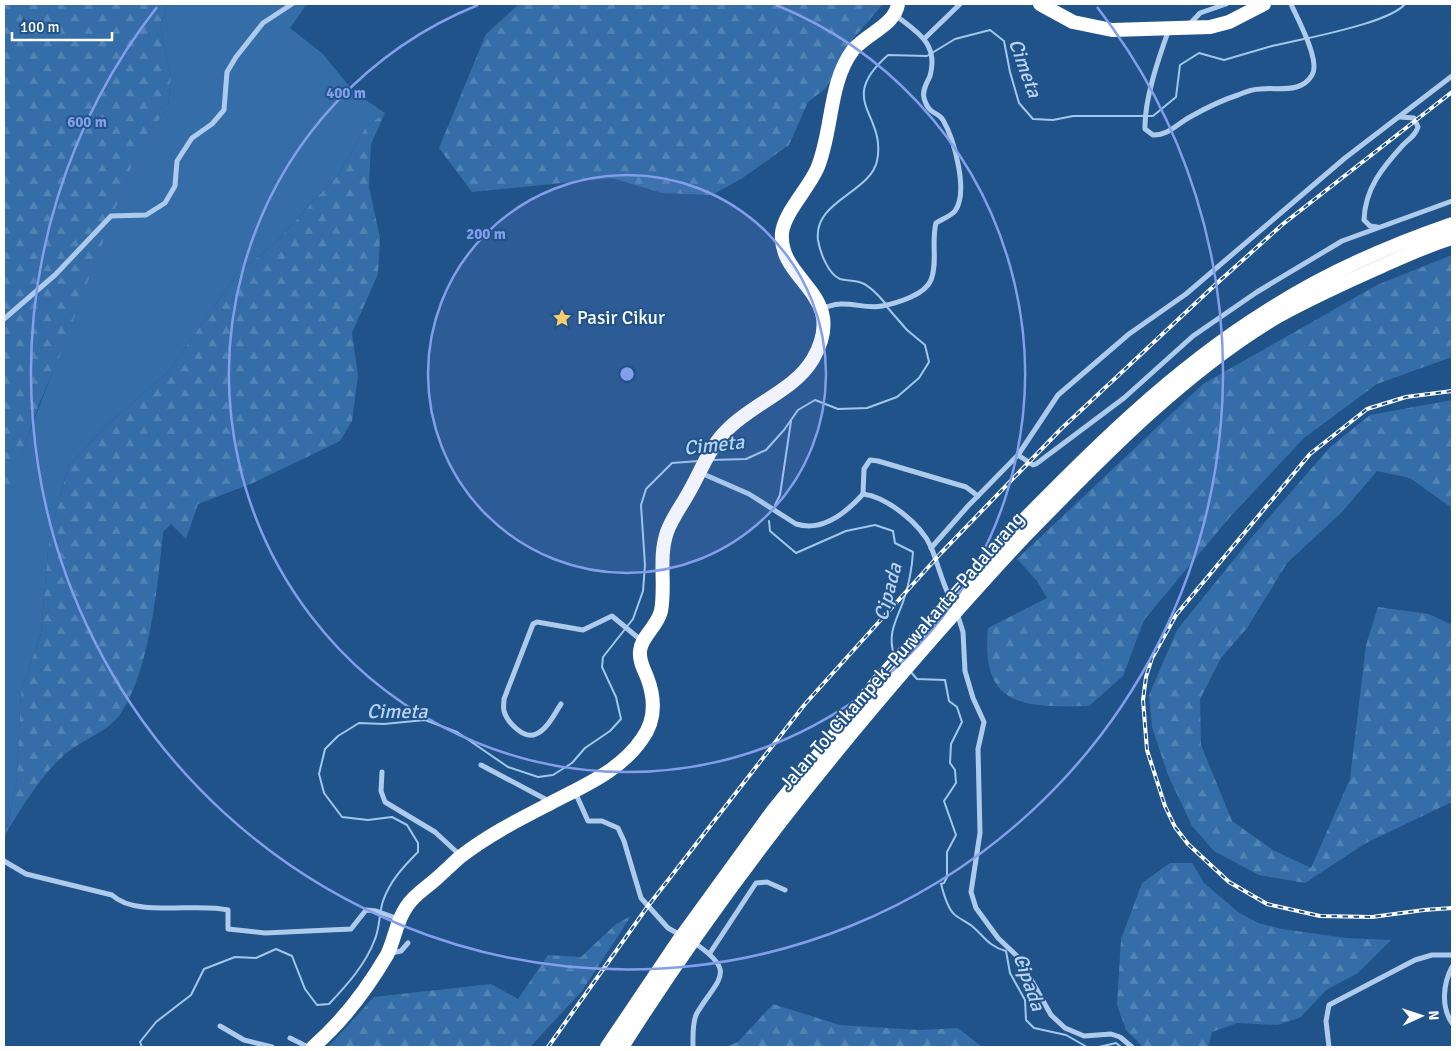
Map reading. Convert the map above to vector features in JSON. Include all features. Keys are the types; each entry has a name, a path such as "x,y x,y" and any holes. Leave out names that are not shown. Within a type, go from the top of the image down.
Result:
{"highway":[{"path":"1040,4 1073,22 1112,30 1210,27 1229,22 1264,4"},
{"path":"313,1047 330,1032 356,1001 388,952 399,919 409,902 461,856 489,836 604,775 630,755 650,725 653,703 652,689 640,661 639,638 656,624 662,603 662,567 667,531 714,446 726,430 796,380 814,358 824,332 821,308 812,291 788,258 783,244 782,231 787,217 810,183 819,164 845,61 856,46 897,9"},
{"name":"Jalan Tol Cikampek–Purwakarta–Padalarang","path":"607,1047 678,940 772,812 877,682 1118,427 1176,376 1267,310 1309,286 1372,256 1452,224"},
{"name":"Jalan Tol Cikampek–Purwakarta–Padalarang","path":"622,1047 681,958 813,779 958,608 1016,536 1152,412 1239,343 1279,316 1321,294 1452,238"}],"street":[{"path":"4,319 55,275 111,216 146,215 165,203 175,186 177,160 192,138 212,124 224,110 227,72 236,57 263,23 292,4"},
{"path":"925,38 960,4"},
{"path":"1188,27 1200,13 1226,4"},
{"path":"1169,29 1157,60 1144,112 1145,129 1153,135 1166,133 1189,117 1230,97 1258,89 1298,87 1313,74 1314,67 1309,46 1291,4"},
{"path":"821,308 841,304 883,306 922,293 930,282 933,271 933,234 936,223 954,213 961,201 962,184 952,138 943,120 930,112 924,97 931,62 930,50 925,38 897,9"},
{"path":"931,548 1018,455 1058,395 1128,334 1186,294 1345,158 1452,76"},
{"path":"1380,227 1370,226 1364,220 1368,194 1375,178 1414,136 1418,127 1414,118 1400,117"},
{"path":"1018,455 1033,465 1036,464 1124,398 1193,336 1257,292 1342,241 1452,201"},
{"path":"702,469 749,494 796,524 813,526 834,518 862,494 865,466 870,460 878,460 966,487 978,496"},
{"path":"862,494 881,499 896,508 917,529 931,548 940,576 961,621 965,671 973,698 984,722 978,750 980,833 971,892 976,908 998,938 1019,958 1051,1015 1065,1028 1084,1036 1111,1034 1120,1037 1132,1047"},
{"path":"561,704 541,731 532,736 522,733 507,717 503,709 504,699 531,627 537,622 583,630 606,617 612,616 639,638"},
{"path":"481,765 552,802"},
{"path":"382,772 381,791 385,802 435,832 461,856"},
{"path":"575,792 588,821 602,821 618,828 624,841 641,898 668,928 710,953 717,960 721,975 718,984 695,1019 693,1047"},
{"path":"4,861 26,874 112,895 120,902 161,908 228,910 228,929 265,933 351,929 366,910 376,911 399,919"},
{"path":"710,953 756,883 767,882 785,890"},
{"path":"388,952 400,952 408,943"},
{"path":"1329,1047 1326,1021 1329,1005 1415,960 1432,954 1452,955"},
{"path":"1452,967 1445,989 1448,1018 1452,1023"},
{"path":"220,1026 244,1040 272,1047"},
{"path":"290,1038 308,1047"},
{"path":"244,1040 245,1047"}],"green space":[{"path":"4,4 168,4 160,26 171,75 168,108 140,144 60,355 40,402 4,503"},
{"path":"168,4 307,4 290,28 323,54 354,92 385,113 366,127 338,175 274,244 238,273 169,371 106,426 68,467 49,539 41,634 21,691 17,777 4,842 4,499 140,143 168,108 171,75 160,26"},
{"path":"519,4 883,4 852,40 826,88 808,102 789,145 741,179 712,195 662,193 612,178 472,192 439,148 486,34"},
{"path":"385,113 371,144 369,187 380,238 378,274 352,333 358,375 352,421 340,441 253,483 198,504 186,539 171,524 163,532 151,627 130,698 114,722 69,751 54,765 32,793 6,833 17,777 21,691 41,634 49,539 68,467 106,426 169,371 238,273 274,244 338,175 366,127"},
{"path":"1452,255 1452,357 1377,384 1304,438 1229,518 1144,620 1123,676 1089,706 1046,706 1027,703 1012,698 1000,689 992,674 987,655 988,628 1047,598 1037,581 1017,559 1203,384 1377,285"},
{"path":"1452,400 1452,508 1410,478 1377,471 1342,512 1287,563 1247,628 1221,658 1200,699 1201,745 1232,821 1273,850 1311,868 1350,779 1366,645 1378,607 1429,614 1452,625 1452,802 1366,843 1305,883 1259,875 1214,851 1192,826 1168,775 1152,727 1149,695 1177,630 1252,537 1330,447 1370,415"},
{"path":"1170,863 1192,863 1204,883 1238,912 1258,923 1282,929 1346,938 1391,940 1358,973 1326,990 1301,1017 1278,1025 1237,1023 1212,1032 1208,1047 1143,1047 1126,1030 1117,1005 1121,939 1142,883"},
{"path":"631,916 582,991 530,1047 328,1047 374,997 491,984 518,999 548,955 581,957 616,924"},
{"path":"773,1004 840,1025 919,1030 958,1028 982,1047 725,1047 738,1042"}],"waterway":[{"name":"Cimeta","path":"1309,38 1375,20 1398,10 1405,4"},
{"name":"Cimeta","path":"885,303 865,284 840,279 836,276 825,262 818,240 819,227 824,216 833,206 864,181 872,172 877,161 878,145 866,108 864,97 865,85 873,71 888,55 927,56 955,39 990,30 1004,41 1019,103 1033,119 1053,120 1073,116 1153,116 1176,97 1180,65 1199,53 1224,60 1304,39"},
{"name":"Cimeta","path":"711,460 746,459 766,450 784,430 798,410 815,400 838,409 867,408 897,397 919,378 929,362 925,345 907,330 887,307"},
{"name":"Cipada","path":"775,505 780,495 791,421"},
{"name":"Cimeta","path":"142,1047 140,1042 156,1022 191,995 204,969 235,957 256,958 276,949 292,956 305,989 317,1005 329,1004 349,982 367,957 377,934 382,906 389,887 418,852 418,843 407,825 392,817 368,820 342,817 324,793 319,774 325,749 338,736 359,723 384,724 425,720 457,732 508,767 538,777 553,775 572,763 585,748 610,731 621,719 616,697 602,667 603,657 633,619 643,591 645,565 641,505 646,489 672,463 699,461"},
{"name":"Cipada","path":"769,521 770,531 796,553 846,531 875,525 893,531 895,543 913,552 907,588 892,633 894,655"},
{"name":"Cipada","path":"910,671 917,679 945,680 949,701 957,707 962,722 951,744 950,763 955,770 956,783 944,801 956,835 947,852 947,877 944,883 941,884 947,903 955,915 972,926 991,944 1006,951 1010,973 1025,1000 1026,1020 1034,1028 1066,1035 1087,1047"},
{"name":"Cipada","path":"1099,1047 1116,1043 1121,1047"}],"railway":[{"path":"548,1047 648,906 805,704 941,553 1061,429 1215,285 1283,224 1452,92"},
{"path":"1452,391 1406,397 1367,409 1310,454 1176,615 1152,658 1146,677 1143,700 1147,750 1165,806 1175,827 1188,844 1229,882 1267,904 1320,916 1372,917 1452,908"}],"place":[{"name":"Pasir Cikur","path":"562,318"}]}
